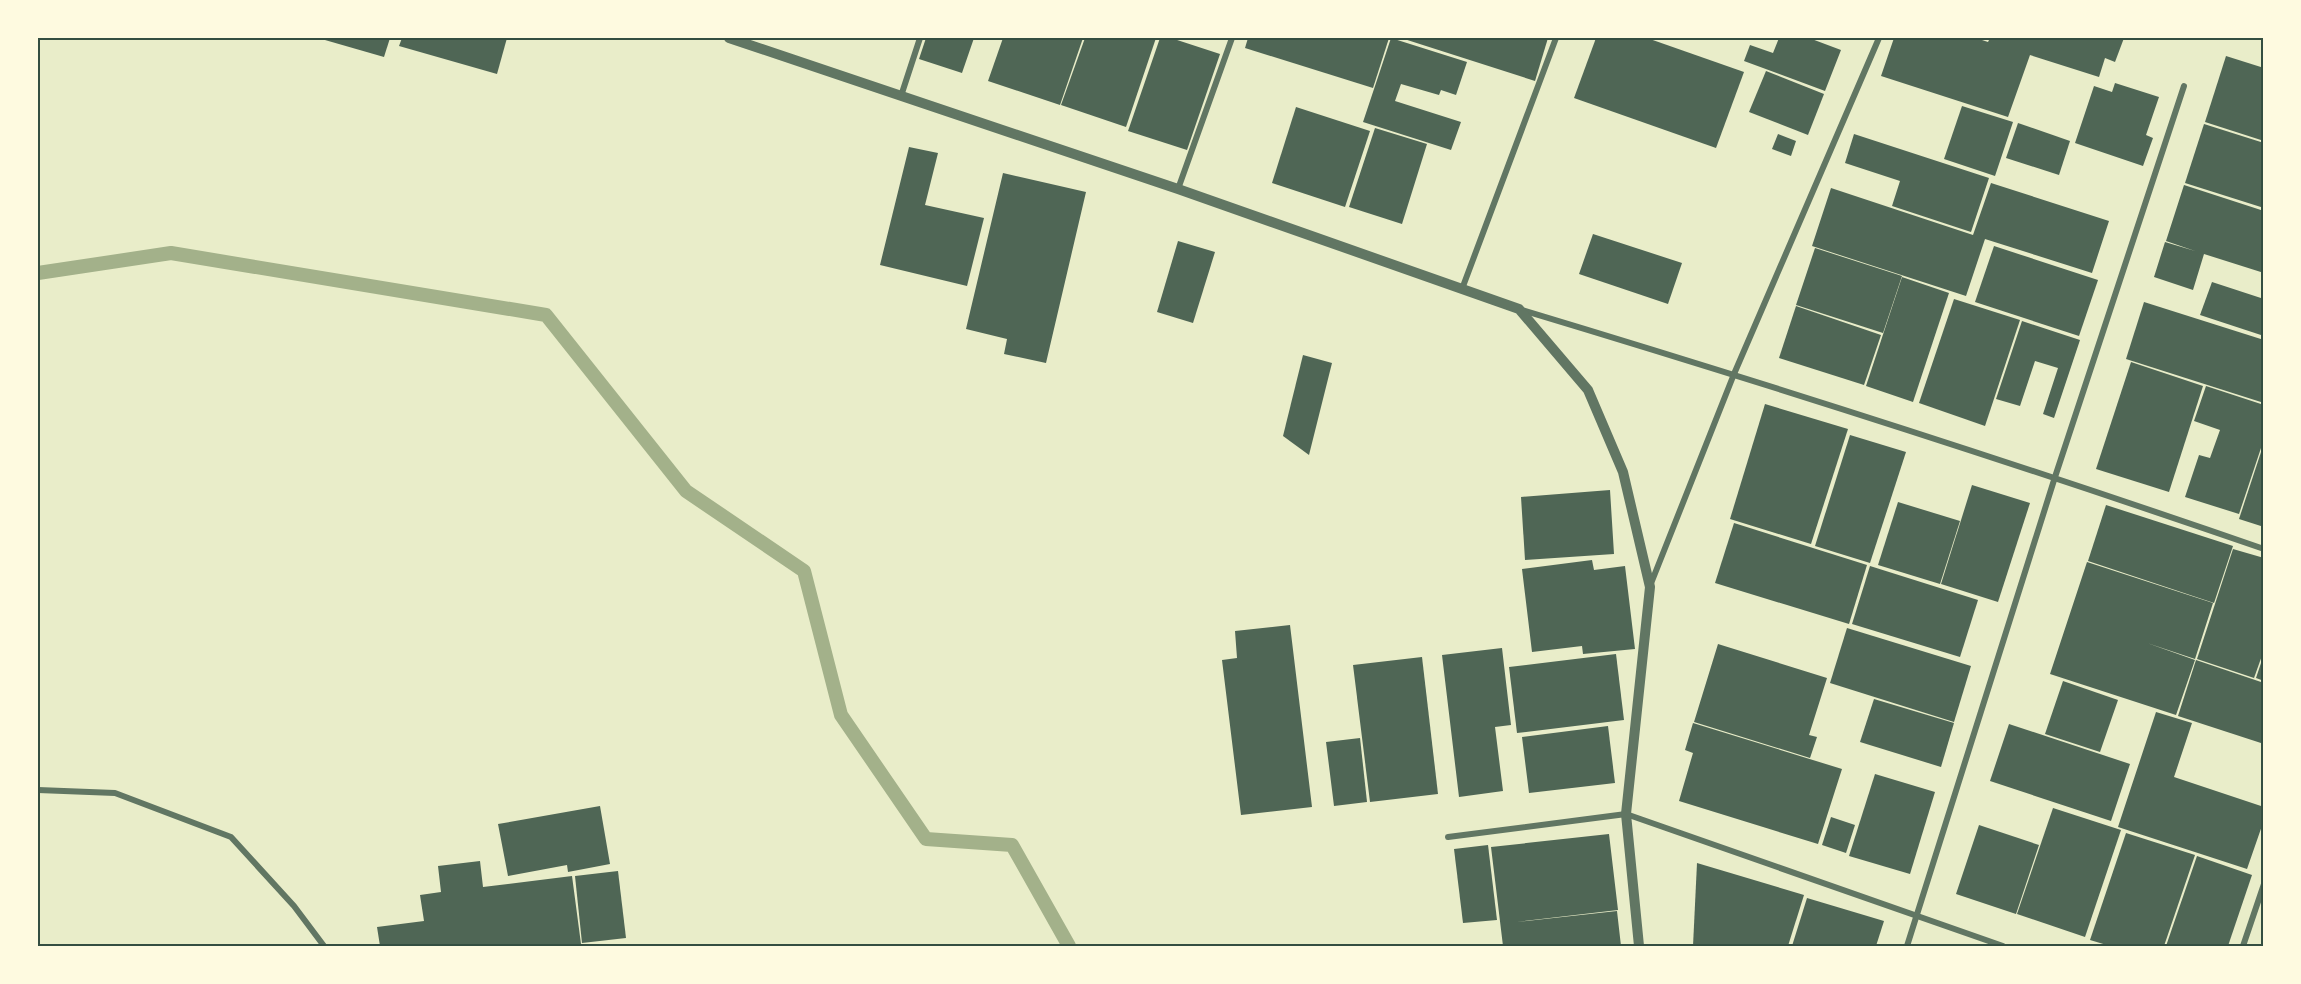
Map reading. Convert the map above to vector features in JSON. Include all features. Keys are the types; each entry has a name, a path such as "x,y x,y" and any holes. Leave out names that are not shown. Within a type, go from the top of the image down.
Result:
{"street":[{"path":"729,38 1178,189 1519,309 1734,374 2055,477 2264,549"},
{"path":"901,96 920,38"},
{"path":"1178,189 1232,38"},
{"path":"1462,289 1556,38"},
{"path":"1640,946 1626,814 1650,587 1734,374 1879,38"},
{"path":"1907,946 2055,477 2184,86"},
{"path":"1519,309 1588,390 1623,472 1650,587"},
{"path":"38,790 115,793 231,837 294,906 324,946"},
{"path":"1448,837 1626,814 2003,946"},
{"path":"2243,946 2264,884"}],"building":[{"path":"318,38 390,38 384,57"},
{"path":"402,38 507,38 497,74 399,46"},
{"path":"926,38 974,38 962,73 919,59"},
{"path":"1003,38 1083,38 1060,105 988,81"},
{"path":"1085,38 1156,38 1126,127 1061,105"},
{"path":"1160,38 1171,38 1220,54 1187,150 1128,131"},
{"path":"1248,38 1389,38 1373,88 1245,48"},
{"path":"1391,38 1467,62 1456,95 1441,90 1439,95 1401,84 1395,101 1461,122 1451,150 1363,122"},
{"path":"1401,38 1548,38 1535,81"},
{"path":"1596,38 1647,38 1744,72 1716,148 1574,98"},
{"path":"1779,38 1809,38 1841,50 1825,91 1744,61 1750,45 1773,53"},
{"path":"1894,38 1976,38 1988,42 1990,38 2124,38 2115,62 2105,58 2099,77 2030,55 2008,117 1881,76"},
{"path":"2226,56 2264,68 2264,141 2205,122"},
{"path":"1766,71 1824,94 1808,135 1749,112"},
{"path":"2115,83 2159,97 2146,135 2153,138 2143,166 2075,143 2094,86 2112,92"},
{"path":"1962,106 2013,122 1995,176 1944,159"},
{"path":"1296,107 1370,131 1345,207 1272,183"},
{"path":"2018,123 2070,141 2059,175 2006,158"},
{"path":"2204,124 2264,143 2264,208 2185,183"},
{"path":"1375,128 1427,144 1402,224 1349,207"},
{"path":"1778,134 1796,141 1791,156 1772,149"},
{"path":"1854,134 1989,178 1971,232 1892,206 1900,181 1845,163"},
{"path":"909,147 938,153 925,205 984,218 967,286 880,265"},
{"path":"1003,173 1086,192 1046,363 1004,354 1007,339 966,329"},
{"path":"1991,183 2109,221 2092,273 1985,239 1966,296 1812,246 1831,188 1973,235"},
{"path":"2184,185 2264,211 2264,273 2204,254 2193,290 2154,277 2165,242 2195,251 2166,241"},
{"path":"1593,234 1682,263 1668,304 1579,274"},
{"path":"1178,241 1215,252 1193,323 1157,312"},
{"path":"1994,246 2098,280 2079,336 1975,302"},
{"path":"1815,248 1902,276 1883,333 1796,305"},
{"path":"1902,277 1949,293 1913,402 1866,386"},
{"path":"2212,282 2264,299 2264,336 2200,315"},
{"path":"1954,299 2020,320 1985,426 1919,403"},
{"path":"2144,302 2264,340 2264,403 2126,359"},
{"path":"1796,306 1881,335 1864,385 1779,358"},
{"path":"2022,321 2080,340 2054,418 2043,414 2058,368 2035,361 2020,406 1996,399"},
{"path":"1303,355 1332,363 1309,455 1283,436"},
{"path":"2131,362 2203,386 2169,492 2096,469"},
{"path":"2206,386 2264,405 2264,439 2239,514 2185,497 2199,455 2210,458 2220,430 2194,421"},
{"path":"1765,404 1848,429 1811,544 1730,519"},
{"path":"1850,435 1906,452 1870,563 1815,546"},
{"path":"2264,446 2264,527 2239,519"},
{"path":"1972,485 2030,503 1998,602 1941,584"},
{"path":"1610,490 1614,554 1525,560 1521,497"},
{"path":"1898,502 1960,521 1940,584 1878,565"},
{"path":"2106,505 2233,546 2214,603 2088,561"},
{"path":"1734,523 1867,565 1849,624 1715,583"},
{"path":"2233,549 2264,558 2264,650 2254,678 2197,659"},
{"path":"1592,560 1594,570 1625,566 1635,649 1583,654 1582,646 1532,652 1522,569"},
{"path":"2087,562 2213,603 2195,659 2147,643 2195,660 2176,715 2050,674"},
{"path":"1870,566 1978,600 1960,657 1852,624"},
{"path":"1290,625 1312,807 1241,815 1222,660 1237,658 1235,631"},
{"path":"1847,628 1971,666 1954,722 1830,683"},
{"path":"1718,644 1827,678 1809,735 1817,737 1810,758 1694,722"},
{"path":"1502,648 1511,725 1495,727 1503,791 1459,797 1442,655"},
{"path":"1616,654 1624,720 1517,733 1509,667"},
{"path":"1422,657 1438,794 1370,802 1353,665"},
{"path":"2264,657 2264,681 2256,678"},
{"path":"2196,660 2264,683 2264,744 2178,716"},
{"path":"2063,681 2118,700 2100,752 2045,734"},
{"path":"1874,699 1954,723 1941,767 1860,742"},
{"path":"2156,712 2192,723 2174,777 2264,807 2264,820 2247,869 2118,827"},
{"path":"1693,723 1842,769 1818,844 1679,801 1693,753 1685,750"},
{"path":"2009,724 2130,764 2111,821 1990,781"},
{"path":"1608,726 1615,783 1529,793 1522,737"},
{"path":"1360,738 1367,802 1334,806 1326,742"},
{"path":"1875,774 1935,792 1910,874 1849,856"},
{"path":"600,806 610,864 568,872 567,865 508,876 498,824"},
{"path":"2053,808 2121,830 2085,937 2017,914"},
{"path":"1831,817 1855,825 1846,853 1822,845"},
{"path":"1979,825 2039,845 2016,914 1956,894"},
{"path":"2126,833 2195,855 2164,946 2110,946 2090,940"},
{"path":"1609,834 1618,910 1516,922 1617,911 1621,946 1503,946 1491,847"},
{"path":"1488,845 1497,920 1463,923 1454,849"},
{"path":"2197,856 2252,875 2228,946 2166,946"},
{"path":"480,861 483,887 572,876 581,944 380,946 377,927 424,921 420,895 441,892 438,866"},
{"path":"1697,863 1804,895 1788,946 1693,946"},
{"path":"618,871 626,938 582,943 575,876"},
{"path":"1807,898 1884,921 1876,946 1792,946"}],"waterway":[{"path":"38,273 171,253 546,315 686,491 804,571 841,715 926,839 1012,845 1069,946"}]}
